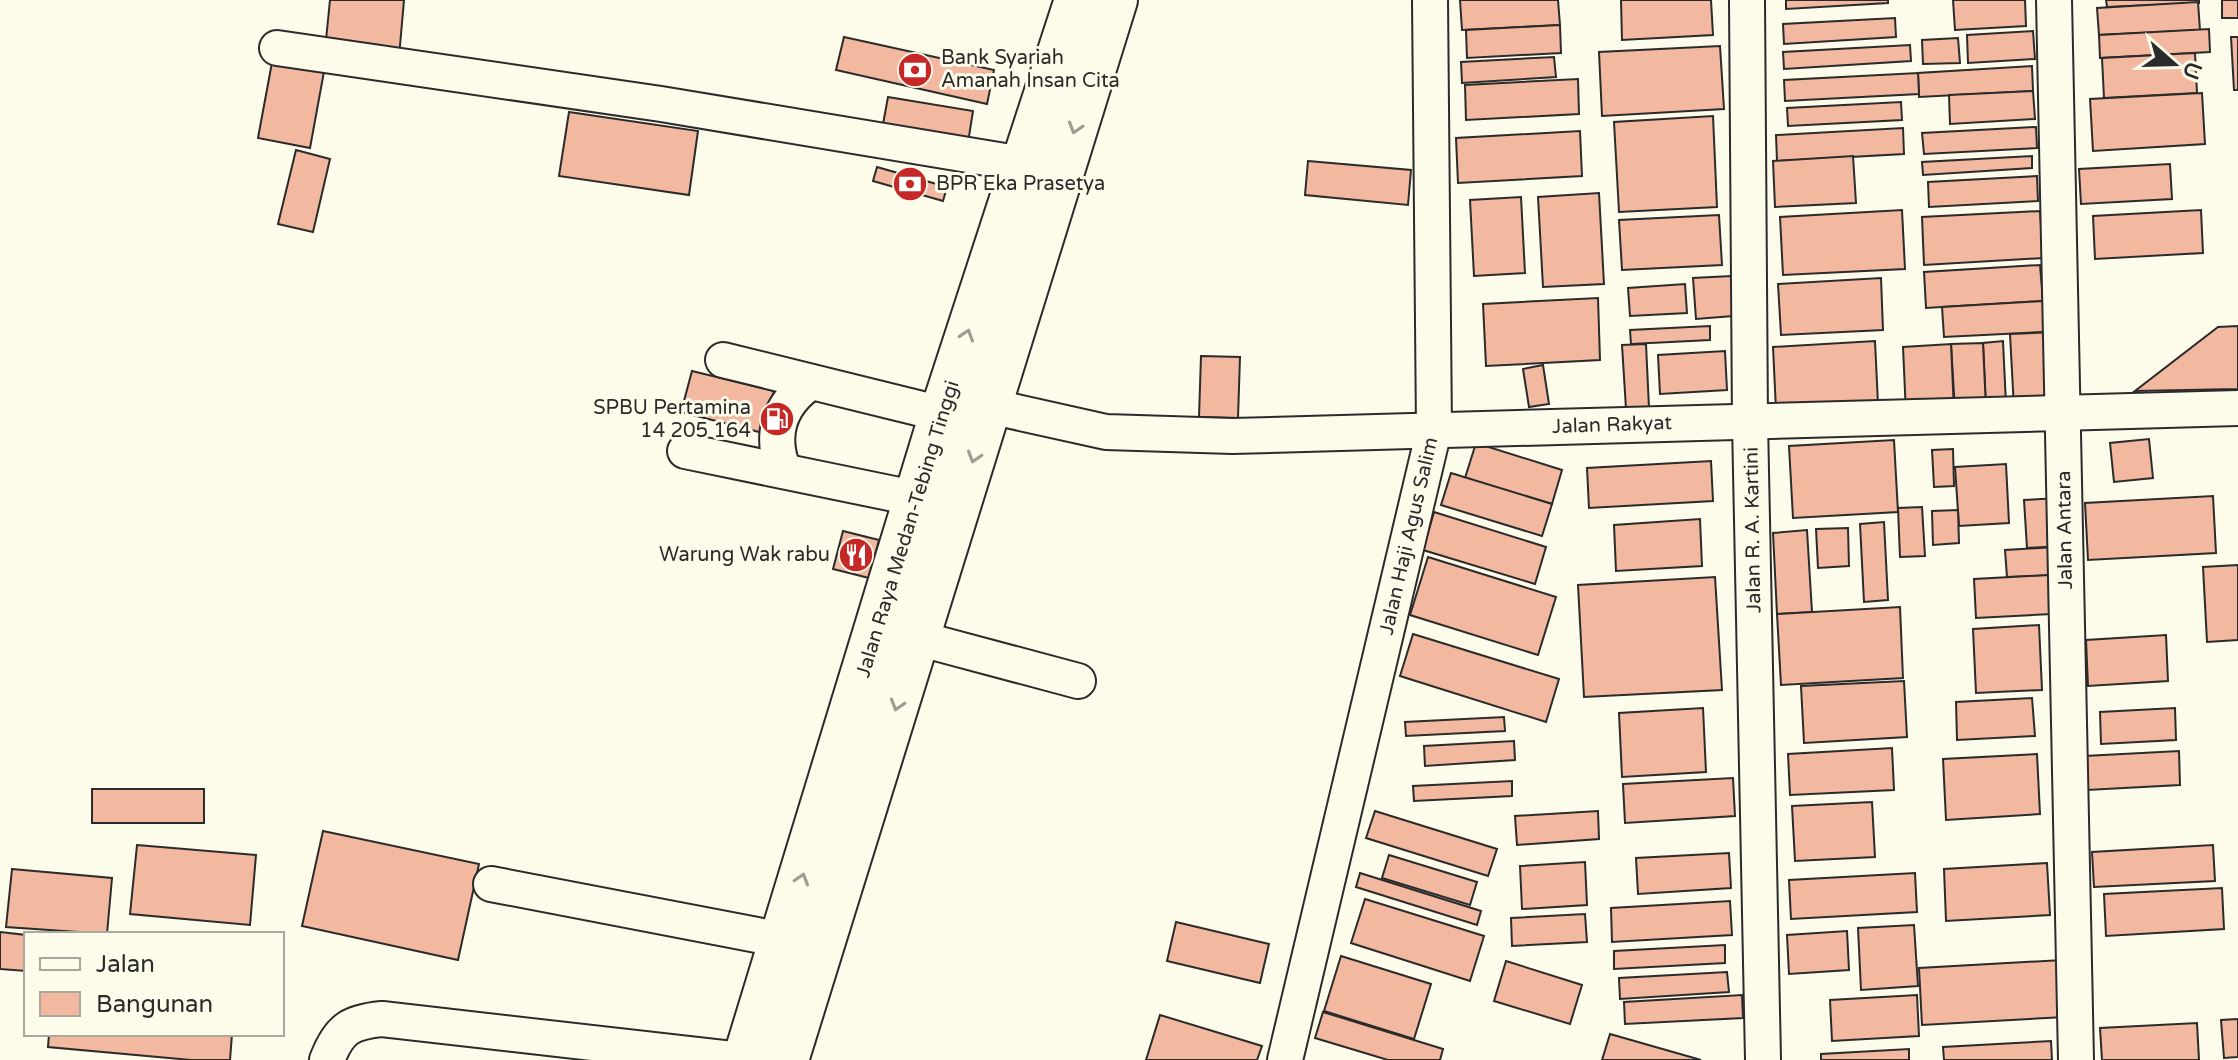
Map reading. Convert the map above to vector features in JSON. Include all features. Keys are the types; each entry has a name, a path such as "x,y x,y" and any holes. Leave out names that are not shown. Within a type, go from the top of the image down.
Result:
{"highway":[{"name":"Jalan Raya Medan-Tebing Tinggi","path":"786,1060 783,940 942,414 1077,0"},
{"name":"Jalan Raya Medan-Tebing Tinggi","path":"743,1060 786,998 917,638 1115,0"}],"street":[{"name":"Jalan Haji Agus Salim","path":"1285,1060 1434,430 1430,0"},
{"name":"Jalan R. A. Kartini","path":"1747,0 1750,422 1763,1060"},
{"name":"Jalan Antara","path":"2054,0 2076,1060"},
{"path":"277,48 661,104 1022,164"},
{"path":"723,360 942,414"},
{"path":"784,471 776,453 775,435 784,408 794,394 811,382"},
{"name":"Jalan Rakyat","path":"989,406 1067,425 1154,435 2238,408"},
{"path":"685,451 958,508"},
{"path":"917,638 1078,681"},
{"path":"491,884 783,940"},
{"path":"327,1060 345,1029 355,1022 382,1019 620,1054 743,1060"}],"building":[{"path":"330,0 404,0 399,57 325,50"},
{"path":"1460,0 1558,0 1560,25 1462,30"},
{"path":"1621,0 1711,0 1713,35 1622,40"},
{"path":"1786,0 1888,0 1888,3 1786,9"},
{"path":"1953,0 2025,0 2026,26 1955,30"},
{"path":"2106,0 2199,0 2199,3 2107,7"},
{"path":"2222,0 2238,0 2238,18 2222,18"},
{"path":"2198,2 2200,30 2099,35 2097,8"},
{"path":"1895,18 1896,37 1784,44 1783,24"},
{"path":"1560,25 1561,53 1467,58 1466,30"},
{"path":"2209,29 2210,52 2100,58 2099,35"},
{"path":"2033,31 2035,59 1968,63 1967,35"},
{"name":"Bank Syariah Amanah Insan Cita","path":"844,37 994,70 987,104 836,70"},
{"path":"2231,37 2238,37 2238,90 2234,90"},
{"path":"1958,38 1960,63 1923,64 1922,40"},
{"path":"1910,45 1911,61 1784,69 1783,52"},
{"path":"1720,46 1724,109 1602,116 1599,52"},
{"path":"2195,53 2197,93 2104,98 2102,58"},
{"path":"273,57 325,66 310,148 258,138"},
{"path":"1554,57 1556,77 1462,83 1461,62"},
{"path":"2032,66 2033,91 1919,97 1918,73"},
{"path":"1918,73 1919,94 1785,101 1784,80"},
{"path":"1578,79 1579,114 1466,120 1465,85"},
{"path":"2033,91 2035,119 1950,124 1949,95"},
{"path":"2202,93 2205,144 2093,151 2090,99"},
{"path":"888,97 973,111 967,149 881,135"},
{"path":"1901,102 1902,120 1788,126 1787,108"},
{"path":"569,112 698,131 689,195 559,176"},
{"path":"1713,116 1717,207 1619,212 1614,122"},
{"path":"2036,127 2037,148 1924,154 1922,133"},
{"path":"1903,128 1904,154 1777,161 1776,135"},
{"path":"1580,131 1582,176 1458,183 1456,138"},
{"path":"296,150 330,159 313,232 278,224"},
{"path":"1853,156 1856,203 1775,207 1773,161"},
{"path":"2032,156 2032,168 1923,175 1922,162"},
{"path":"1308,161 1411,170 1408,205 1305,195"},
{"path":"2170,164 2172,199 2081,204 2079,169"},
{"name":"BPR Eka Prasetya","path":"877,167 947,187 943,201 873,181"},
{"path":"2037,176 2038,201 1929,207 1928,182"},
{"path":"1599,193 1604,284 1543,287 1538,197"},
{"path":"1521,197 1525,273 1474,276 1470,200"},
{"path":"1902,210 1905,269 1783,275 1780,217"},
{"path":"2201,210 2203,253 2095,259 2093,216"},
{"path":"2040,211 2043,258 1924,265 1922,217"},
{"path":"1719,215 1722,265 1622,270 1619,220"},
{"path":"2040,265 2043,301 1926,308 1924,272"},
{"path":"1731,276 1733,316 1696,319 1693,278"},
{"path":"1881,278 1883,330 1781,335 1778,284"},
{"path":"1685,284 1687,313 1630,316 1628,288"},
{"path":"1598,298 1600,360 1486,366 1483,304"},
{"path":"2043,301 2044,332 1944,337 1942,307"},
{"path":"1710,326 1710,340 1631,344 1630,330"},
{"path":"2238,326 2238,389 2135,391 2218,327"},
{"path":"2056,332 2059,406 2014,409 2010,334"},
{"path":"1875,341 1878,404 1776,410 1773,347"},
{"path":"2003,341 2006,405 1986,406 1983,343"},
{"path":"1983,343 1986,409 1955,411 1951,344"},
{"path":"1646,344 1649,408 1626,409 1622,345"},
{"path":"1951,344 1954,411 1906,414 1903,347"},
{"path":"1725,351 1727,390 1660,394 1658,355"},
{"path":"1201,356 1240,357 1238,418 1199,417"},
{"path":"1543,365 1549,404 1529,407 1523,369"},
{"path":"692,371 774,391 763,433 681,412"},
{"path":"2149,439 2153,478 2114,482 2110,443"},
{"path":"1894,440 1898,512 1793,518 1789,446"},
{"path":"1476,443 1562,470 1552,504 1465,478"},
{"path":"1953,449 1954,486 1934,487 1932,450"},
{"path":"1711,461 1713,501 1589,508 1587,468"},
{"path":"2006,464 2009,523 1959,526 1955,467"},
{"path":"1451,473 1552,504 1542,536 1441,505"},
{"path":"2213,496 2216,553 2088,560 2085,503"},
{"path":"2060,498 2062,546 2027,548 2024,500"},
{"path":"1922,507 1925,556 1900,557 1898,508"},
{"path":"1958,510 1959,543 1933,545 1932,511"},
{"path":"1434,512 1546,547 1535,584 1423,550"},
{"path":"1700,519 1702,566 1616,571 1614,525"},
{"path":"1884,522 1888,600 1864,602 1860,524"},
{"path":"1848,528 1849,566 1818,568 1816,529"},
{"path":"1807,530 1812,612 1777,614 1773,533"},
{"name":"Warung Wak rabu","path":"843,531 879,540 869,578 833,569"},
{"path":"2055,547 2057,575 2007,577 2005,550"},
{"path":"1428,557 1556,597 1538,655 1410,615"},
{"path":"2238,565 2238,640 2207,642 2203,567"},
{"path":"2049,575 2051,614 1976,618 1974,579"},
{"path":"1715,577 1722,690 1584,697 1578,585"},
{"path":"1900,607 1903,678 1781,685 1777,614"},
{"path":"2039,625 2042,690 1976,693 1973,629"},
{"path":"1413,634 1559,679 1546,722 1400,676"},
{"path":"2166,635 2168,681 2088,686 2086,640"},
{"path":"1904,681 1907,737 1804,743 1801,686"},
{"path":"2032,698 2035,736 1957,740 1956,702"},
{"path":"1703,708 1706,772 1622,777 1619,713"},
{"path":"2175,708 2176,740 2101,744 2100,712"},
{"path":"1504,717 1505,731 1406,736 1405,722"},
{"path":"1514,741 1515,760 1425,766 1424,746"},
{"path":"1892,748 1894,790 1790,795 1788,754"},
{"path":"2179,751 2180,785 2087,790 2085,756"},
{"path":"2037,754 2040,814 1946,820 1943,759"},
{"path":"1733,778 1735,816 1625,823 1623,784"},
{"path":"1512,781 1512,796 1414,801 1413,786"},
{"path":"92,789 204,789 204,823 92,823"},
{"path":"1872,802 1875,857 1795,861 1792,806"},
{"path":"1375,811 1497,849 1488,876 1366,838"},
{"path":"1598,811 1599,839 1517,845 1515,816"},
{"path":"323,831 479,864 458,960 302,926"},
{"path":"137,845 256,855 250,925 130,914"},
{"path":"2213,845 2215,881 2094,887 2092,852"},
{"path":"1729,853 1731,888 1638,894 1636,858"},
{"path":"1389,855 1477,882 1470,905 1382,878"},
{"path":"1585,862 1587,905 1522,909 1520,866"},
{"path":"2047,863 2050,915 1946,921 1944,869"},
{"path":"12,869 112,878 107,932 6,927"},
{"path":"1360,873 1481,911 1477,925 1356,887"},
{"path":"1915,873 1917,912 1791,919 1789,880"},
{"path":"2222,888 2224,929 2106,936 2104,894"},
{"path":"1365,899 1484,936 1470,981 1351,943"},
{"path":"1730,901 1732,935 1612,942 1611,908"},
{"path":"1585,914 1587,942 1512,946 1511,918"},
{"path":"1176,922 1269,944 1260,983 1167,961"},
{"path":"1914,925 1918,986 1861,990 1858,928"},
{"path":"1847,931 1849,970 1789,974 1787,935"},
{"path":"0,932 24,935 24,971 0,969"},
{"path":"1725,945 1725,963 1614,969 1614,951"},
{"path":"1341,956 1431,984 1414,1039 1324,1011"},
{"path":"2062,960 2065,1017 1922,1025 1919,968"},
{"path":"1506,961 1582,985 1570,1024 1494,1001"},
{"path":"1727,972 1729,992 1620,999 1619,978"},
{"path":"1742,995 1743,1018 1625,1024 1624,1002"},
{"path":"1917,995 1919,1036 1832,1041 1830,1000"},
{"path":"1323,1012 1443,1049 1440,1060 1388,1060 1315,1038"},
{"path":"1160,1015 1262,1046 1257,1060 1146,1060"},
{"path":"2238,1019 2238,1057 2224,1058 2221,1020"},
{"path":"2197,1023 2199,1060 2102,1060 2100,1028"},
{"path":"1610,1034 1701,1060 1602,1060"},
{"path":"49,1036 232,1036 230,1060 191,1060 48,1047"},
{"path":"2051,1041 2052,1060 1944,1060 1943,1047"},
{"path":"1909,1049 1909,1060 1821,1060 1821,1054"}],"place":[{"name":"Bank Syariah Amanah Insan Cita","path":"915,70"},
{"name":"BPR Eka Prasetya","path":"910,184"},
{"name":"SPBU Pertamina 14 205 164","path":"777,419"},
{"name":"Warung Wak rabu","path":"856,555"}]}
